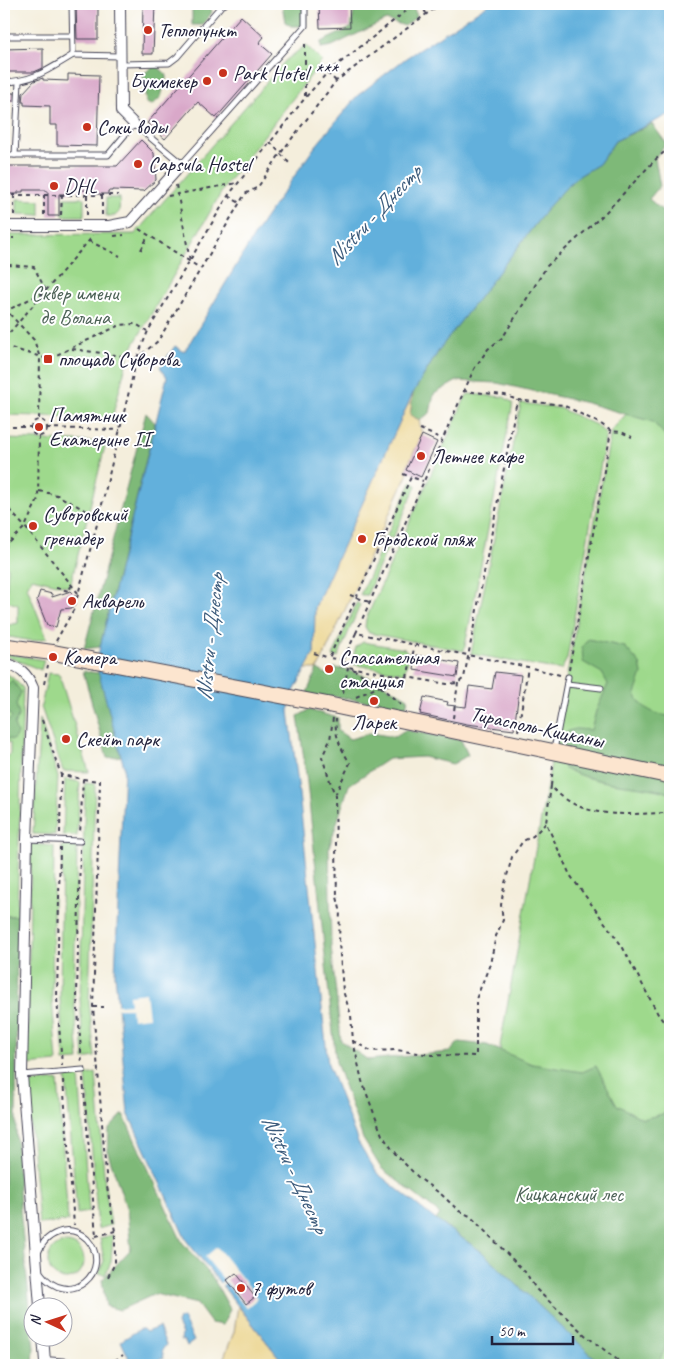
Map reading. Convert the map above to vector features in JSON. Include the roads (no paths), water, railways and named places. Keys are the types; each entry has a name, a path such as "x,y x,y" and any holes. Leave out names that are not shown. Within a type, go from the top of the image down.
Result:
{"street":[{"path":"120,4 121,111 134,124"},
{"path":"4,226 110,226 130,222 182,164"},
{"name":"Тирасполь-Кицканы","path":"4,646 56,653 401,715 555,753 670,776"},
{"path":"4,662 16,667 28,676 33,688 27,838 22,1075 39,1296"},
{"path":"44,1346 45,1362 80,1365"}],"lane":[{"path":"72,4 73,56"},
{"path":"4,82 19,82 33,78 73,56 169,63 177,57 220,6 225,4"},
{"path":"130,222 305,26 305,4"},
{"path":"4,36 72,36"},
{"path":"15,155 19,82"},
{"path":"4,155 108,155 134,124 182,164"},
{"path":"555,753 568,677"},
{"path":"567,684 601,688"},
{"path":"27,838 80,841"},
{"path":"22,1075 83,1070"},
{"path":"65,1230 81,1234 91,1244 96,1256 96,1264 88,1280 82,1285 66,1289 48,1282 36,1263 41,1246 47,1238 65,1230"}],"water":[{"name":"Nistru - Днестр","path":"489,4 670,4 670,114 615,141 599,164 574,179 550,205 441,347 413,393 315,607 314,653 290,699 289,711 328,1064 358,1142 377,1173 436,1220 482,1252 602,1365 285,1365 186,1240 128,1113 115,974 124,767 96,663 167,377 160,367 175,346 184,352 263,221 314,148 357,96 406,58"},
{"path":"183,1318 194,1341 187,1346 185,1341 181,1340 182,1334 177,1324 179,1319"},
{"path":"159,1327 166,1345 162,1350 164,1358 146,1365 132,1365 121,1341 140,1329 146,1332"}],"place":[{"name":"Теплопункт","path":"148,30"},
{"name":"Park Hotel ***","path":"223,73"},
{"name":"Букмекер","path":"207,81"},
{"name":"Соки воды","path":"87,127"},
{"name":"Capsula Hostel","path":"138,164"},
{"name":"DHL","path":"54,186"},
{"name":"площадь Суворова","path":"48,359"},
{"name":"Памятник Екатерине II","path":"39,427"},
{"name":"Летнее кафе","path":"421,456"},
{"name":"Суворовский гренадер","path":"33,526"},
{"name":"Городской пляж","path":"362,539"},
{"name":"Акварель","path":"72,601"},
{"name":"Камера","path":"53,657"},
{"name":"Спасательная станция","path":"329,669"},
{"name":"Ларек","path":"374,701"},
{"name":"Скейт парк","path":"66,739"},
{"name":"7 футов","path":"241,1288"}],"park label":[{"name":"Сквер имени де Волана","path":"75,305"},
{"name":"Кицканский лес","path":"569,1194"}]}
